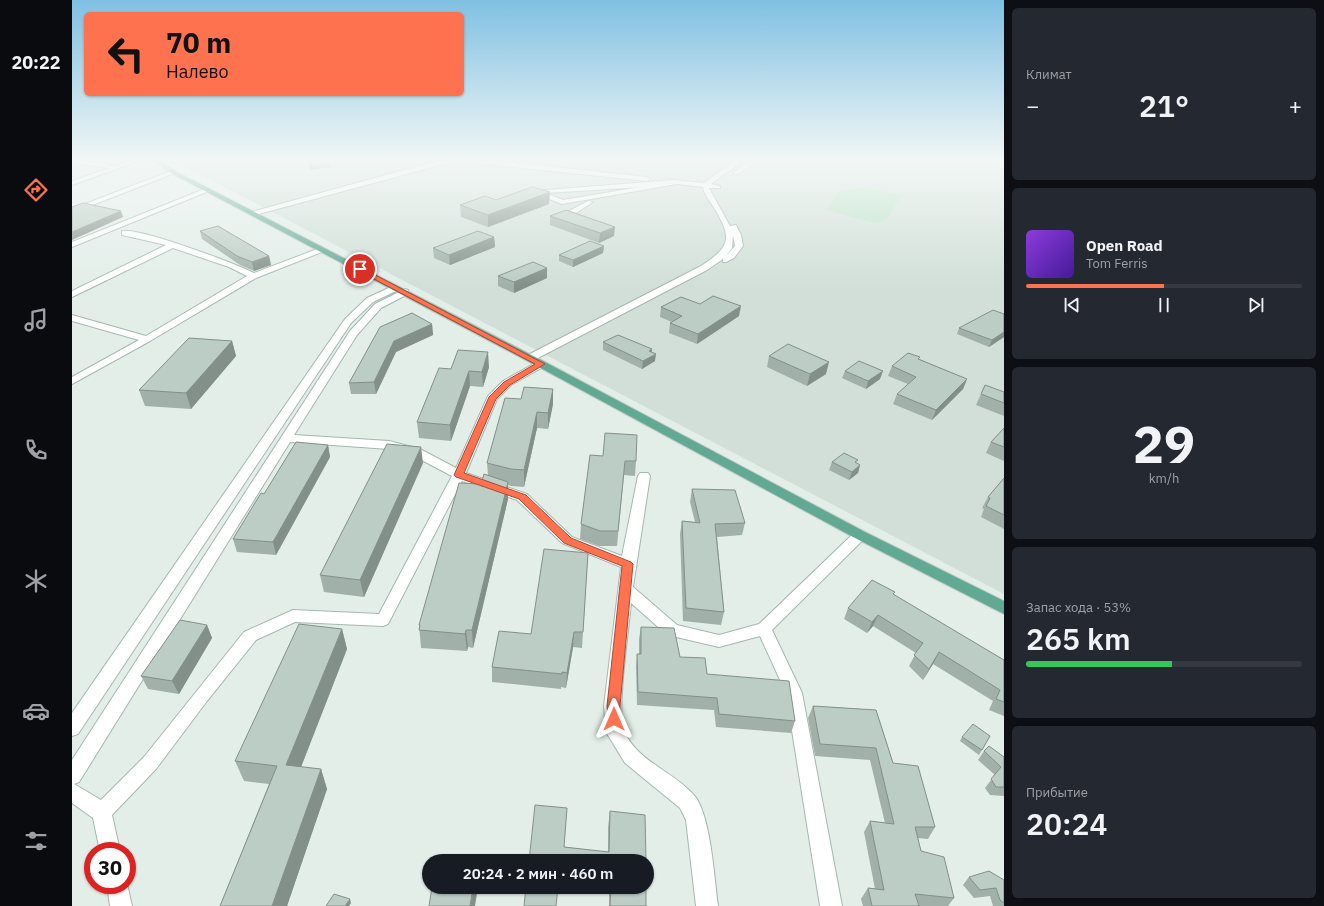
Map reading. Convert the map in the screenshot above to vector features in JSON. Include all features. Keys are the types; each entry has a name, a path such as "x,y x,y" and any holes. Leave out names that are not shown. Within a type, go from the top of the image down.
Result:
{"main road":[{"path":"229,201 536,361 860,535 1004,608"}],"street":[{"path":"72,211 97,201"},
{"path":"72,246 180,201"},
{"path":"252,213 296,201"},
{"path":"573,210 591,201"},
{"path":"102,812 150,763 200,696 250,636 293,616 383,620 459,475 492,398 507,383 536,361 704,268 722,256 729,247 730,236 714,201"},
{"path":"704,268 722,262 731,256 739,246 737,235 723,201"},
{"path":"124,233 159,240 207,258 232,265 253,276"},
{"path":"72,294 173,246"},
{"path":"72,380 147,339 253,276 323,250"},
{"path":"72,776 352,333 378,306 400,290"},
{"path":"72,728 348,321 370,300 400,290"},
{"path":"72,318 147,339"},
{"path":"286,438 388,445 416,452 459,475 522,497 567,540 628,564"},
{"path":"644,476 628,564 613,706 614,732 631,757 687,801 696,819 707,906"},
{"path":"626,590 672,630 719,641 764,629 860,535"},
{"path":"764,629 794,693 831,906"},
{"path":"72,792 102,812 108,842"},
{"path":"119,894 121,906"}],"shaded area":[{"path":"252,201 1004,201 1004,594"}],"green space":[{"path":"832,201 898,201 886,220 875,223 826,210"}],"building":[{"path":"470,201 525,201 488,215 460,205"},
{"path":"83,203 121,211 72,232 72,207"},
{"path":"566,210 615,227 600,233 550,216"},
{"path":"218,226 269,256 252,262 237,256 200,231"},
{"path":"478,231 494,237 449,255 433,248"},
{"path":"590,241 604,246 573,260 559,255"},
{"path":"533,262 547,268 514,282 498,276"},
{"path":"713,296 741,306 698,334 670,323 682,316 661,307 681,297 700,304"},
{"path":"993,310 1004,314 1004,332 992,340 959,328"},
{"path":"412,313 432,324 394,341 374,382 349,383 380,327"},
{"path":"618,335 652,349 649,351 656,354 643,361 603,342"},
{"path":"189,338 232,341 186,393 139,390"},
{"path":"788,344 829,362 810,374 769,356"},
{"path":"458,350 488,352 482,372 469,371 450,425 417,422 439,368 451,369"},
{"path":"908,353 920,357 918,359 967,379 936,410 897,394 916,377 892,366"},
{"path":"859,361 883,371 868,381 845,371"},
{"path":"985,385 1004,392 1004,403 981,394"},
{"path":"524,387 553,389 548,413 537,412 524,470 511,469 487,463 505,398 521,399"},
{"path":"1004,428 1004,447 991,442"},
{"path":"605,433 637,435 636,461 625,461 618,531 600,531 581,524 590,455 603,456"},
{"path":"296,442 328,445 273,542 233,539 261,493 264,494"},
{"path":"387,444 421,447 360,580 320,575"},
{"path":"844,453 858,460 855,462 860,465 852,472 832,462"},
{"path":"484,474 508,482 472,630 466,630 465,634 419,630 419,625 459,483 481,484"},
{"path":"1004,478 1004,515 986,506 990,498 988,497"},
{"path":"692,489 735,490 745,523 715,524 724,612 686,608 682,521 700,523"},
{"path":"544,549 588,553 583,632 574,632 567,673 562,672 562,674 492,667 499,631 531,634"},
{"path":"872,580 895,592 893,594 1004,660 1004,702 996,699 1000,690 939,652 929,669 914,655 923,643 878,615 872,622 848,608"},
{"path":"180,620 207,625 172,681 141,676"},
{"path":"299,624 342,629 286,765 321,769 272,906 220,906 277,766 235,761"},
{"path":"641,627 674,628 680,657 705,658 707,674 789,681 795,721 719,714 717,698 638,692 637,654 641,654"},
{"path":"813,706 876,710 893,763 918,766 935,827 915,827 921,851 944,857 954,898 915,894 919,906 872,906 868,888 884,890 870,821 894,824 876,748 820,744"},
{"path":"973,724 990,736 982,750 962,737"},
{"path":"989,746 1004,757 1004,787 996,787 991,779 1001,767 984,751"},
{"path":"535,805 567,808 564,847 609,852 610,811 645,815 646,854 530,854"},
{"path":"989,871 1004,880 1004,903 1000,900 996,888 980,890 969,877"},
{"path":"334,894 350,899 345,906 326,906"},
{"path":"431,894 472,894 470,906 429,906"},
{"path":"525,894 557,894 556,906 524,906"},
{"path":"611,894 646,894 646,906 610,906"}],"route":[{"path":"360,269 541,364 507,383 492,398 459,475 522,497 567,540 591,551 628,564 613,706 614,719"}]}
